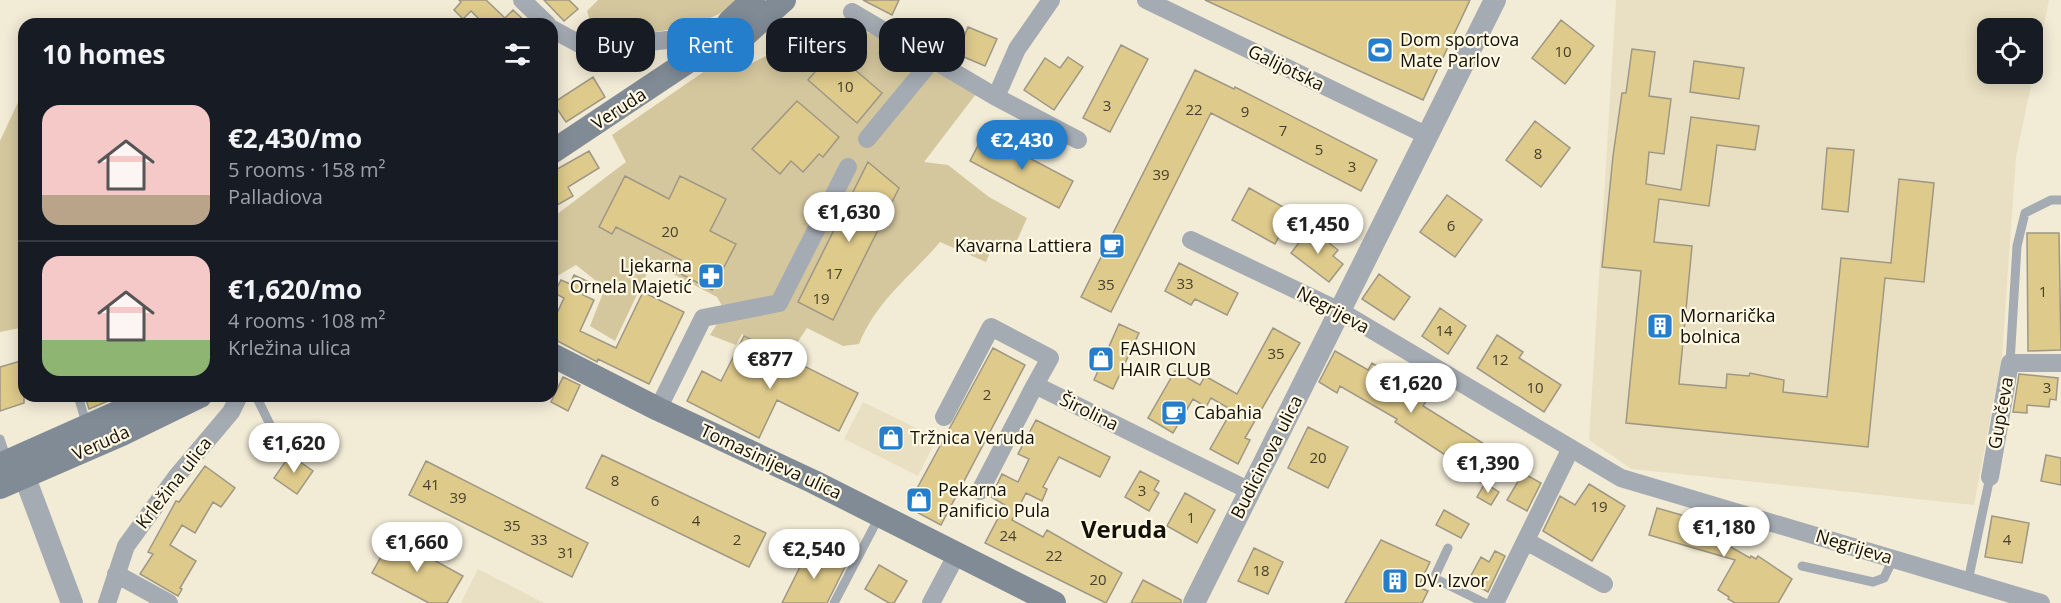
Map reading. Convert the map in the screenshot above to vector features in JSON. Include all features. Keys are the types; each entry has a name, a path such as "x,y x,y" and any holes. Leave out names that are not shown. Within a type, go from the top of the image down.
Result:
{"main road":[{"name":"Veruda","path":"733,18 753,0"},
{"name":"Veruda","path":"754,27 784,0"},
{"name":"Veruda","path":"558,148 673,72"},
{"name":"Tomasinijeva ulica","path":"558,358 658,409 880,515 1054,603"},
{"name":"Veruda","path":"0,487 12,466 142,402"},
{"name":"Veruda","path":"12,466 184,402"}],"street":[{"path":"522,0 540,18"},
{"path":"996,97 1017,49 1051,0"},
{"name":"Galijotska","path":"1146,0 1426,135"},
{"name":"Budicinova ulica","path":"1194,603 1495,0"},
{"path":"852,12 879,28"},
{"path":"558,32 589,49 667,40"},
{"path":"867,138 922,72"},
{"path":"955,72 996,97 1078,140"},
{"path":"658,409 703,318 779,303 848,167"},
{"name":"Negrijeva","path":"1191,240 1340,311 1621,478 2041,603"},
{"path":"944,417 991,327 1050,358 980,491"},
{"name":"Gupčeva","path":"1990,477 2010,363 2061,363"},
{"name":"Širolina","path":"1035,385 1250,491"},
{"name":"Krležina ulica","path":"107,603 126,546 177,476 231,412 236,402"},
{"path":"1495,603 1571,448"},
{"path":"12,466 72,603"},
{"path":"1526,541 1604,584"},
{"path":"931,603 957,554"},
{"path":"116,574 169,603"}],"lane":[{"path":"2010,363 2017,246 2025,213 2051,200 2061,200"},
{"path":"80,402 87,428"},
{"path":"259,402 281,447"},
{"path":"0,439 12,466"},
{"path":"1968,581 1990,477"},
{"path":"834,603 880,515"},
{"path":"1448,548 1434,578 1485,603"},
{"path":"1802,566 1873,582 1884,578 1893,559"}],"shaded area":[{"path":"598,0 738,0 709,18 667,18 667,30 655,32 655,18 589,18 587,11"},
{"path":"1616,0 2049,0 2043,29 2043,18 1977,18 1977,84 2031,84 2016,157 2002,356 1974,505 1632,469 1589,440"},
{"path":"867,32 879,36 879,72 942,72 976,94 924,162 948,165 989,197 1027,218 1011,254 993,245 986,262 940,242 875,314 859,344 843,346 807,328 787,358 742,334 736,345 710,335 725,311 717,297 652,263 615,341 590,326 605,288 576,265 558,276 558,213 626,162 612,135 703,72 754,72 754,62 766,56 766,72 867,72"},
{"path":"18,102 18,328 0,332 0,141"},
{"name":"Tržnica Veruda","path":"863,402 937,438 918,476 844,439"},
{"path":"478,569 544,603 461,603"}],"building":[{"path":"459,0 486,0 505,18 478,18 471,11 462,18 454,10 461,2"},
{"path":"544,0 569,0 578,9 564,21"},
{"path":"863,0 899,0 892,15"},
{"name":"Dom sportova Mate Parlov","path":"1205,0 1470,0 1423,100"},
{"path":"513,10 522,18 505,18"},
{"path":"1561,20 1594,46 1565,84 1532,58"},
{"path":"968,27 997,39 985,66 965,57 965,34"},
{"path":"1121,45 1148,59 1110,132 1083,118"},
{"name":"Mornarička bolnica","path":"1632,49 1655,52 1649,96 1671,99 1664,154 1649,152 1646,184 1681,190 1691,117 1759,126 1755,150 1717,145 1709,206 1659,199 1654,242 1692,246 1679,384 1726,388 1727,374 1749,376 1750,373 1784,380 1783,392 1827,397 1841,258 1891,263 1899,179 1934,183 1924,282 1885,278 1868,447 1626,423 1641,271 1602,267 1613,156 1622,93 1626,93"},
{"path":"1068,57 1083,67 1054,110 1024,90 1045,58 1060,68"},
{"path":"1694,61 1744,68 1739,99 1690,92"},
{"path":"1195,70 1234,89 1235,87 1377,160 1361,191 1211,113 1111,312 1081,297"},
{"path":"815,72 858,72 882,93 857,123 808,80"},
{"path":"593,77 605,97 566,122 558,110 558,100"},
{"path":"797,101 839,137 823,157 819,154 803,172 791,161 780,174 752,149"},
{"path":"1535,121 1570,148 1541,187 1506,160"},
{"path":"984,134 1073,181 1059,208 970,161"},
{"path":"1827,148 1854,150 1848,212 1822,209"},
{"path":"589,151 599,168 568,187 573,196 558,205 558,169"},
{"path":"868,162 899,188 833,320 798,302"},
{"path":"625,176 669,199 680,176 726,199 710,231 736,244 712,290 675,271 681,260 616,227 612,234 599,227"},
{"path":"1249,188 1292,212 1275,244 1232,220"},
{"path":"1447,195 1482,220 1455,257 1420,232"},
{"path":"1310,228 1338,250 1333,256 1343,264 1329,282 1291,253"},
{"path":"2027,233 2059,233 2061,350 2028,351"},
{"path":"1179,263 1238,293 1227,315 1195,299 1191,305 1165,291"},
{"path":"1379,274 1410,297 1394,320 1362,299"},
{"path":"574,275 589,282 583,295 594,300 580,331 616,348 643,292 684,312 649,384 598,359 597,362 558,341 558,311 564,298 558,295 558,286 561,280 570,284"},
{"path":"1440,308 1466,326 1448,354 1422,336"},
{"path":"1119,324 1139,333 1113,389 1094,380"},
{"path":"1273,328 1300,343 1245,438 1250,440 1238,464 1210,449 1232,410 1211,398 1206,407 1193,399 1173,433 1148,418 1175,371 1200,385 1205,376 1237,394"},
{"path":"1497,335 1523,352 1519,358 1561,385 1544,412 1477,368"},
{"path":"744,336 858,393 839,431 777,400 759,438 687,401 702,371 721,381"},
{"path":"993,348 1025,365 941,525 907,507"},
{"path":"1335,351 1368,370 1372,363 1429,397 1423,406 1502,455 1483,484 1448,461 1450,458 1395,422 1397,419 1340,386 1337,393 1319,382"},
{"path":"18,362 18,402 24,403 0,411 0,367"},
{"path":"2019,374 2058,378 2056,400 2050,399 2049,407 2027,405 2027,413 2013,412"},
{"path":"563,377 580,385 568,411 551,402 558,402 558,387"},
{"path":"87,402 106,402 89,409"},
{"path":"1036,420 1110,457 1100,477 1059,457 1043,487 1047,489 1042,501 1026,493 1012,520 1043,537 1047,530 1122,573 1106,603 985,543 1005,505 991,497 1002,474 1018,482 1029,459 1018,454"},
{"path":"1308,427 1348,447 1328,488 1288,468"},
{"path":"290,455 313,471 297,494 274,478"},
{"path":"602,455 766,533 749,567 586,488"},
{"path":"2046,455 2061,458 2061,485 2041,481"},
{"path":"426,461 588,543 572,577 409,495"},
{"path":"205,466 235,488 221,507 213,502 195,533 182,525 170,545 196,561 180,588 182,589 178,596 140,574 153,554 148,552 176,501 179,502"},
{"path":"1140,471 1159,481 1154,490 1159,493 1149,511 1125,497"},
{"path":"1523,473 1541,483 1527,511 1507,500"},
{"path":"1485,483 1499,492 1491,505 1477,497"},
{"path":"1589,484 1625,506 1592,561 1543,531 1560,496 1575,505"},
{"path":"1185,493 1215,510 1197,543 1167,526"},
{"path":"1657,508 1734,530 1729,546 1750,558 1751,556 1756,559 1758,556 1792,579 1778,603 1735,603 1728,599 1729,597 1718,590 1735,560 1649,535"},
{"path":"1444,510 1469,524 1461,538 1436,525"},
{"path":"1992,516 2029,523 2022,563 1985,557"},
{"path":"392,537 463,576 447,603 429,603 372,573"},
{"path":"1381,540 1430,562 1418,587 1428,591 1422,603 1345,603"},
{"path":"1254,548 1283,562 1268,594 1238,581"},
{"path":"809,549 845,567 827,603 782,603"},
{"path":"1495,551 1505,556 1488,592 1468,581 1481,557 1489,562"},
{"path":"879,565 907,581 894,603 889,603 865,589"},
{"path":"1143,580 1181,600 1181,603 1131,603"}],"place":[{"name":"Dom sportova Mate Parlov","path":"1380,50"},
{"name":"Kavarna Lattiera","path":"1112,246"},
{"name":"Ljekarna Ornela Majetić","path":"711,276"},
{"name":"Mornarička bolnica","path":"1660,326"},
{"name":"FASHION HAIR CLUB","path":"1101,359"},
{"name":"Cabahia","path":"1174,413"},
{"name":"Tržnica Veruda","path":"891,438"},
{"name":"Pekarna Panificio Pula","path":"919,500"},
{"name":"DV. Izvor","path":"1395,581"}],"district":[{"name":"Veruda","path":"1124,530"}]}
